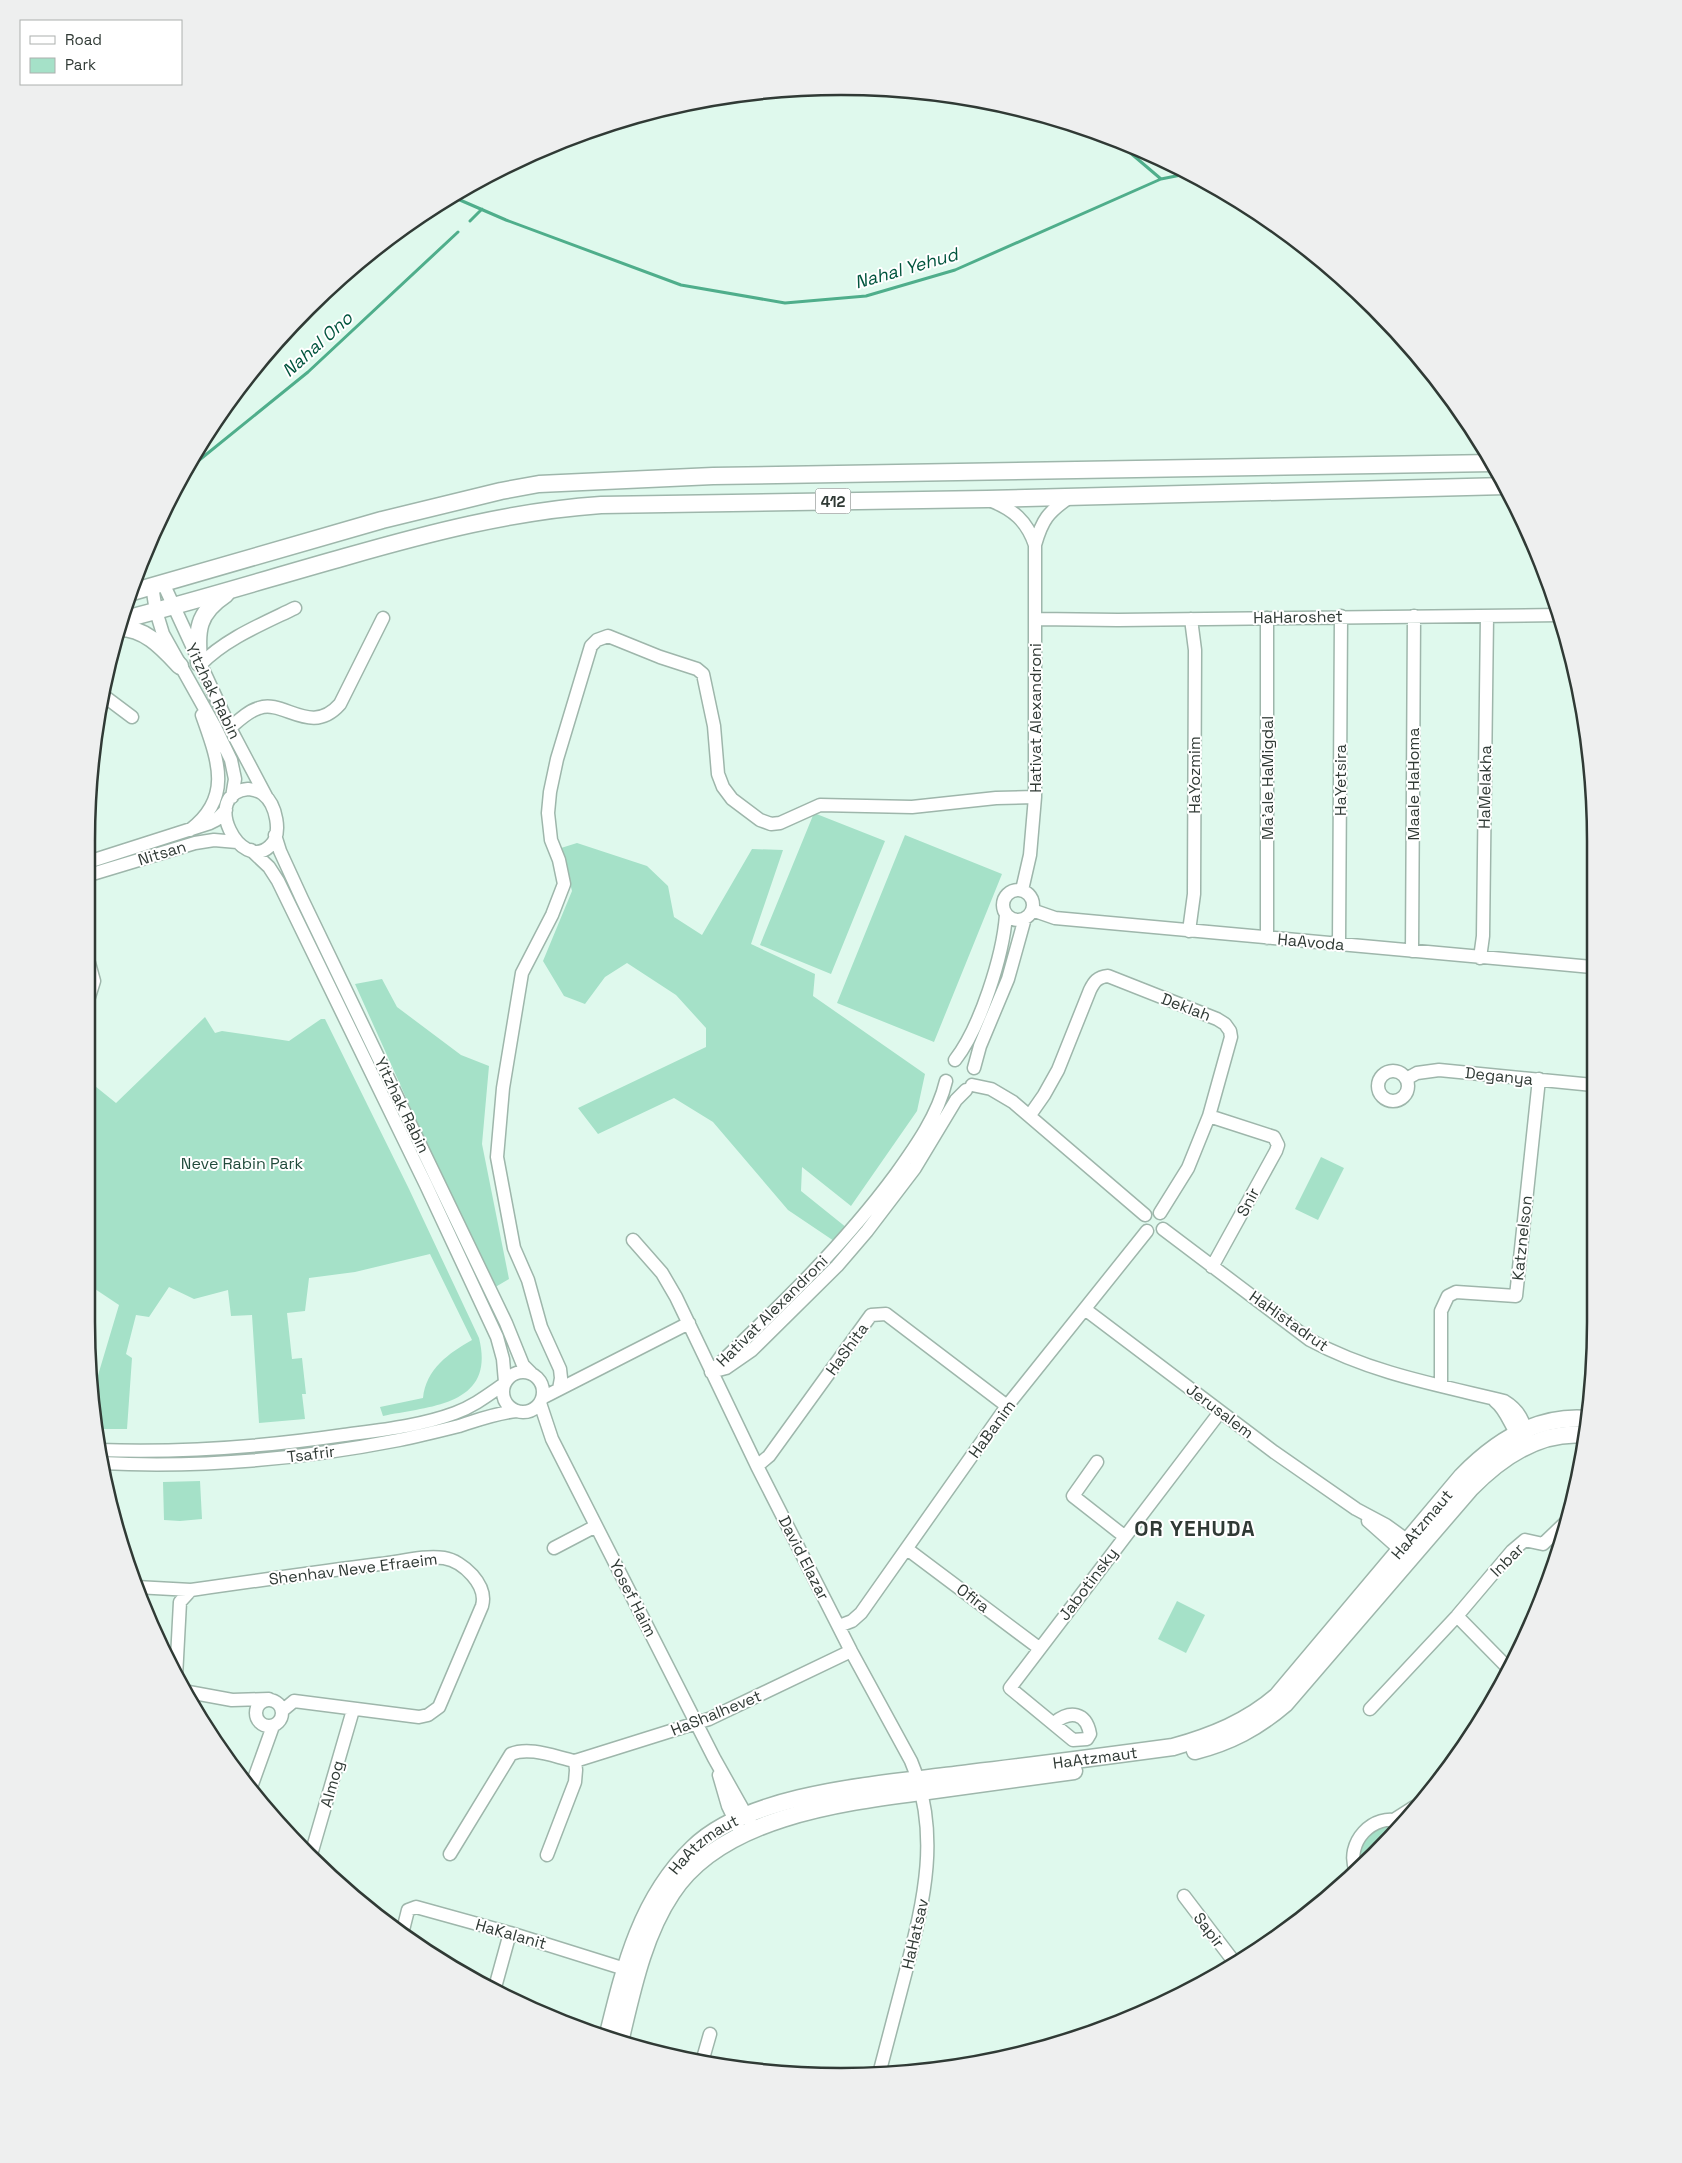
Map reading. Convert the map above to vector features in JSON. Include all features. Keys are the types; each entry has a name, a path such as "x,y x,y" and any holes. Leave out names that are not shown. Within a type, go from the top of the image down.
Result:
{"main road":[{"name":"412","path":"139,590 382,520 501,490 539,484 713,476 1485,464"},
{"name":"412","path":"130,618 446,529 565,507 1497,486"},
{"path":"199,664 198,636 200,620 210,606 236,587"},
{"path":"126,629 148,636 162,647 180,666"},
{"name":"HaAtzmaut","path":"621,2034 631,1972 673,1892 699,1863 748,1833 799,1814 831,1805 920,1786 1173,1747 1211,1735 1237,1724 1277,1696 1408,1548 1480,1478 1508,1455 1523,1436 1560,1420 1581,1419"},
{"name":"HaAtzmaut","path":"1523,1436 1552,1437 1568,1434 1578,1435"},
{"name":"HaAtzmaut","path":"610,2031 631,1972 651,1902 668,1875 702,1840 741,1818 794,1800 826,1793 920,1786"}],"street":[{"name":"Hativat Alexandroni","path":"1035,545 1044,518 1070,497"},
{"name":"Hativat Alexandroni","path":"987,499 1018,515 1031,533 1035,545 1035,797 1030,856 1022,890"},
{"name":"Yitzhak Rabin","path":"157,584 173,607 230,728 266,798"},
{"name":"Yitzhak Rabin","path":"157,584 156,611 163,634 226,746 235,779 232,797"},
{"path":"199,664 229,642 295,608"},
{"name":"HaHaroshet","path":"1036,619 1191,620 1341,616 1552,615"},
{"name":"HaYetsira","path":"1339,944 1341,616"},
{"name":"Maale HaHoma","path":"1412,951 1414,616"},
{"name":"HaMelakha","path":"1480,958 1483,936 1487,616"},
{"path":"230,728 260,708 267,707 308,717 326,715 333,712 340,704 383,618"},
{"name":"Ma'ale HaMigdal","path":"1267,938 1268,618"},
{"name":"HaYozmim","path":"1189,931 1194,894 1195,650 1191,620"},
{"path":"560,1384 560,1369 541,1328 528,1280 514,1248 497,1157 503,1088 522,973 552,915 564,884 559,860 551,840 548,806 557,759 591,646 597,640 608,636 660,657 697,669 703,674 714,726 718,774 723,787 732,800 760,820 771,824 780,824 820,805 912,807 996,798 1035,797"},
{"path":"190,830 203,819 210,809 217,793 219,776 215,752 194,689"},
{"path":"108,699 132,717"},
{"path":"248,789 261,792 266,798 276,818 275,835 269,848 260,852 251,850 237,842 227,825 226,810 232,797 242,790 248,789"},
{"name":"Nitsan","path":"95,860 190,830 216,820 226,810"},
{"name":"Yitzhak Rabin","path":"275,835 280,851 302,899 506,1323 523,1365 532,1374"},
{"name":"Nitsan","path":"95,874 195,843 214,840 237,842"},
{"name":"Yitzhak Rabin","path":"251,850 269,867 278,881 431,1194 497,1337 504,1383"},
{"path":"972,1079 956,1090 946,1081 945,1071 966,1044 998,965 1003,944 1006,915 1002,906 1005,896 1012,890 1027,892 1032,900 1029,914 1015,920 1006,915"},
{"name":"Hativat Alexandroni","path":"711,1372 726,1368 752,1350 836,1266 886,1207 915,1168 956,1100 972,1079 980,1046 1008,979 1029,914"},
{"name":"HaAvoda","path":"1029,914 1189,931 1587,967"},
{"name":"Deklah","path":"1030,1115 1058,1070 1094,982 1101,977 1108,976 1217,1018 1225,1024 1230,1031 1230,1045 1209,1116 1188,1168 1160,1213"},
{"path":"955,1060 968,1062 972,1079"},
{"name":"Deganya","path":"1406,1079 1422,1072 1439,1070 1587,1084"},
{"path":"972,1079 995,1086 1146,1215"},
{"name":"Katznelson","path":"1441,1386 1441,1311 1448,1296 1456,1292 1516,1296 1539,1080"},
{"name":"Hativat Alexandroni","path":"711,1372 798,1288 858,1223 905,1161 938,1106 946,1081"},
{"name":"Snir","path":"1209,1116 1274,1137 1278,1145 1212,1267"},
{"path":"1154,1211 1160,1213 1165,1221 1163,1230 1155,1234 1146,1232 1142,1223 1146,1215 1154,1211"},
{"name":"HaHistadrut","path":"1163,1230 1310,1340 1336,1354 1379,1370 1504,1401 1513,1406 1519,1414 1523,1436"},
{"name":"HaBanim","path":"839,1626 852,1621 861,1613 1008,1406 1146,1232"},
{"name":"David Elazar","path":"633,1240 662,1273 689,1323 757,1466 851,1651 912,1761 920,1786"},
{"name":"Jerusalem","path":"1086,1310 1220,1412 1356,1509 1386,1525 1408,1548"},
{"name":"HaShita","path":"757,1466 769,1456 871,1315 886,1314 1008,1406"},
{"path":"560,1384 532,1374 518,1372 504,1383 502,1390 504,1401 510,1408 518,1412 532,1410 560,1384 590,1373 689,1323"},
{"path":"532,1374 542,1386 541,1400"},
{"name":"Tsafrir","path":"106,1450 152,1451 228,1448 359,1433 412,1424 454,1413 475,1404 504,1383"},
{"name":"Yosef Haim","path":"541,1400 552,1439 714,1758 748,1833"},
{"name":"Tsafrir","path":"108,1463 190,1464 299,1456 400,1440 445,1430 496,1414 518,1412"},
{"name":"Yosef Haim","path":"518,1412 538,1424 552,1439"},
{"name":"Jabotinsky","path":"1054,1723 1010,1688 1220,1412"},
{"path":"1097,1462 1073,1496 1124,1536"},
{"path":"554,1548 596,1526"},
{"name":"Inbar","path":"1370,1709 1457,1616 1512,1550 1526,1540 1543,1544 1557,1531"},
{"name":"Ofira","path":"907,1549 1039,1648"},
{"name":"Shenhav Neve Efraeim","path":"191,1590 338,1569 437,1558 463,1565 481,1588 484,1602 439,1707 428,1715 419,1717 294,1701 282,1710"},
{"path":"145,1587 191,1590"},
{"path":"177,1661 180,1602 191,1590"},
{"path":"1457,1616 1504,1664"},
{"name":"HaShalhevet","path":"450,1854 511,1754 519,1751 530,1751 575,1761 697,1724 726,1712 851,1651"},
{"path":"194,1693 232,1700 269,1699 277,1702 282,1710 280,1720 263,1721 232,1700"},
{"path":"253,1781 263,1750 263,1721 257,1706 264,1700 269,1699"},
{"name":"Almog","path":"312,1849 353,1710"},
{"path":"547,1855 575,1782 575,1761"},
{"name":"HaHatsav","path":"881,2066 924,1900 928,1859 927,1835 920,1786"},
{"path":"1355,1863 1353,1854 1356,1842 1363,1832 1373,1824 1394,1822"},
{"name":"Sapir","path":"1184,1896 1230,1958"},
{"name":"HaKalanit","path":"404,1926 408,1910 416,1907 510,1933 631,1972"},
{"path":"496,1983 510,1933"},
{"path":"704,2055 710,2034"}],"green space":[{"path":"814,813 885,841 831,974 760,945"},
{"path":"905,835 1002,874 934,1042 837,1003"},
{"path":"577,843 647,866 668,886 674,917 702,935 752,849 783,850 751,944 815,974 813,996 925,1074 917,1111 851,1206 802,1167 801,1191 847,1228 834,1241 788,1210 713,1122 674,1098 598,1134 578,1108 706,1047 706,1028 676,995 627,963 605,977 585,1004 564,996 543,961 572,891 561,848"},
{"path":"382,979 397,1007 461,1055 489,1066 482,1144 509,1279 492,1289 355,984"},
{"name":"Neve Rabin Park","path":"205,1017 215,1033 222,1031 289,1041 321,1019 325,1019 409,1189 479,1338 482,1360 478,1377 468,1390 455,1399 420,1409 383,1416 380,1407 423,1398 425,1388 434,1370 447,1356 472,1340 430,1254 355,1272 309,1278 305,1311 287,1313 292,1359 302,1358 306,1394 302,1394 305,1419 259,1423 252,1315 231,1316 228,1290 194,1299 169,1287 149,1317 136,1315 126,1354 132,1358 127,1429 103,1429 97,1377 119,1305 95,1289 95,1086 116,1103"},
{"path":"1321,1157 1344,1168 1318,1220 1295,1209"},
{"path":"200,1481 202,1519 164,1520 163,1482"},
{"path":"1177,1601 1205,1615 1186,1653 1158,1639"},
{"path":"1393,1824 1357,1861 1358,1842 1374,1825"}],"waterway":[{"path":"1133,155 1161,179"},
{"name":"Nahal Yehud","path":"460,200 506,220 681,285 785,303 866,296 955,270 1161,179 1178,176"},
{"name":"Nahal Ono","path":"470,221 482,209"},
{"name":"Nahal Ono","path":"201,459 308,372 458,232"}],"district":[{"name":"OR YEHUDA","path":"1195,1528"}]}
